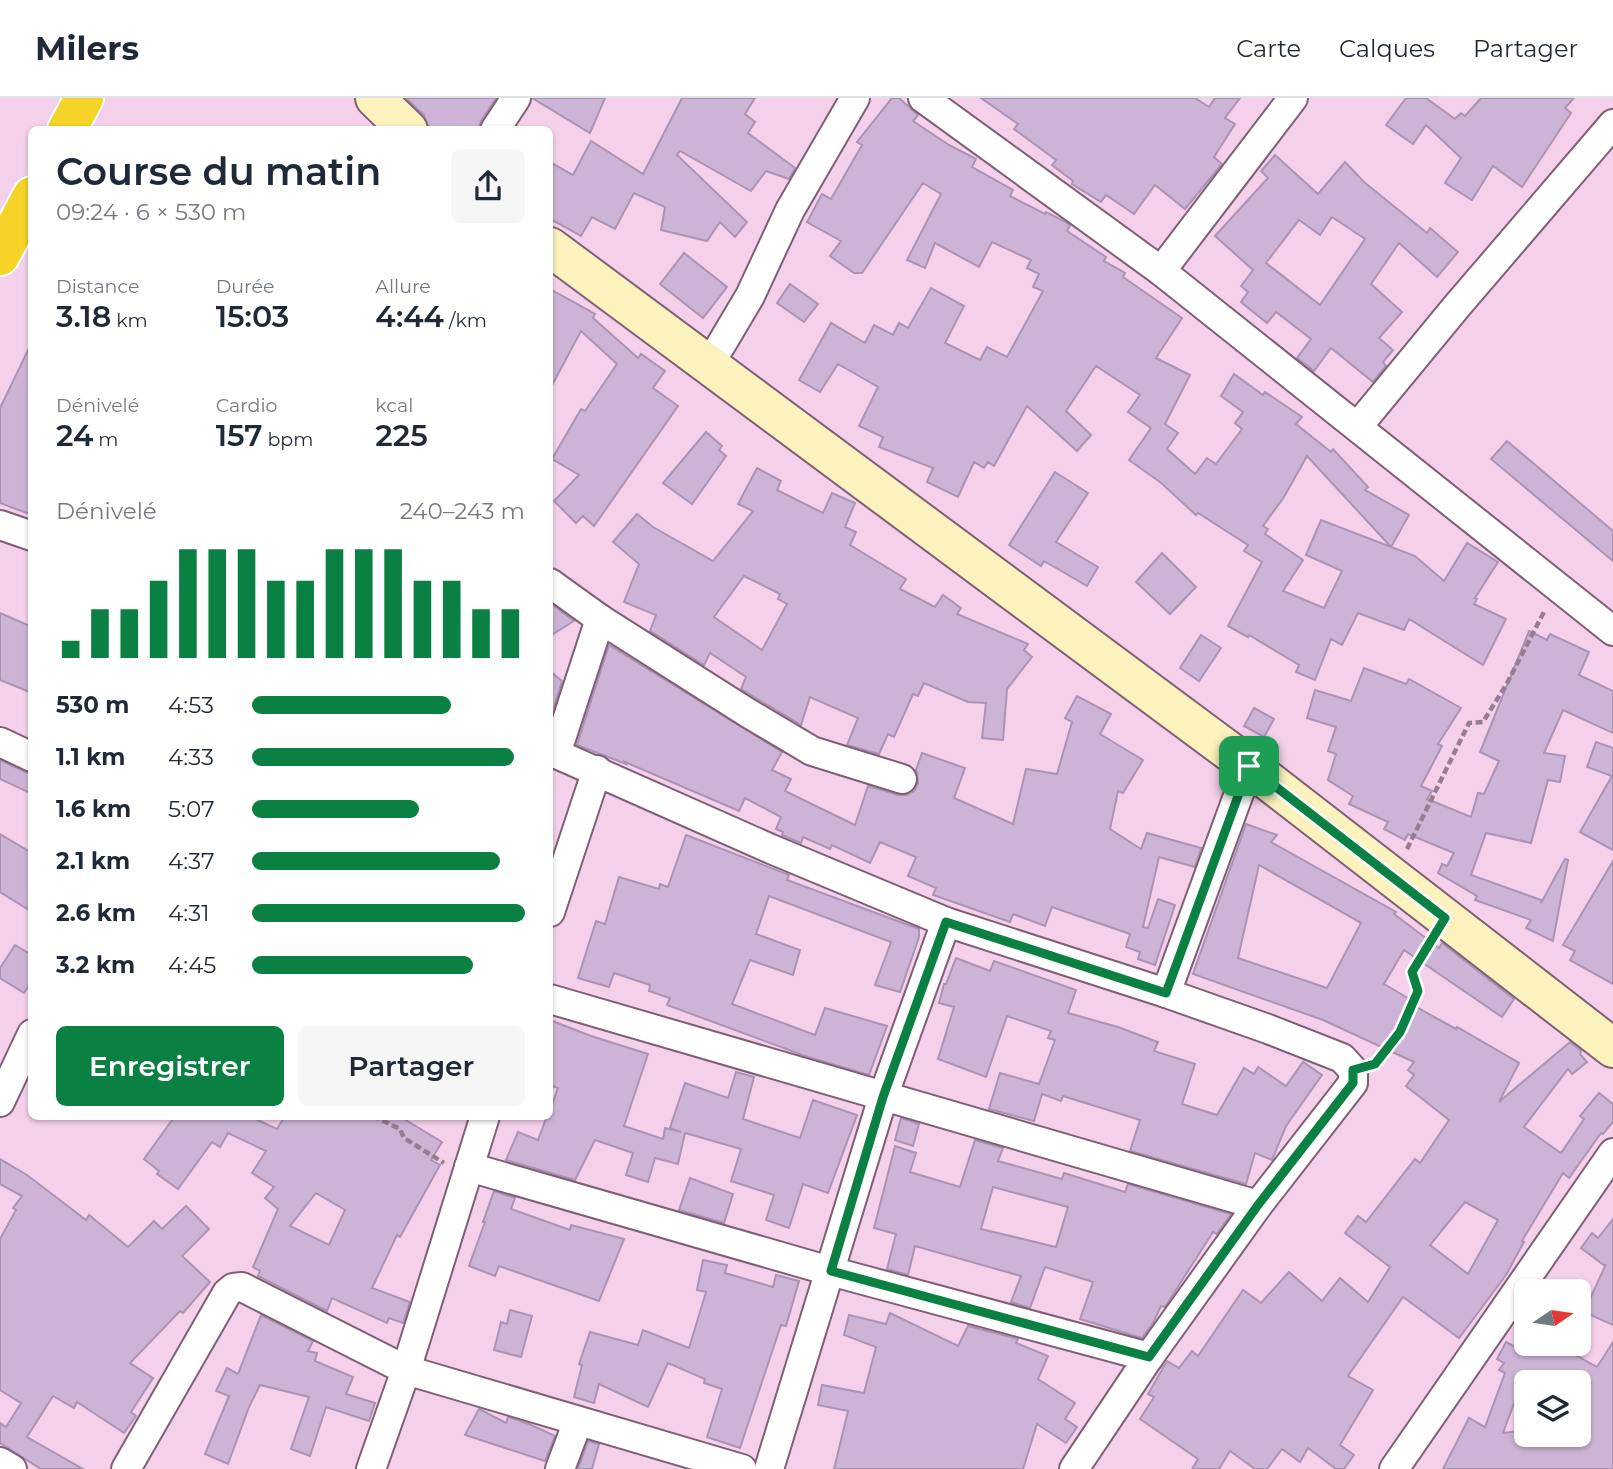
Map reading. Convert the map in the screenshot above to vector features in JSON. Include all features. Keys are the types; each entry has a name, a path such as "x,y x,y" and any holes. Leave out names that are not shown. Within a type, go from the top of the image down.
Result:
{"highway":[{"path":"69,126 84,98"},
{"path":"0,256 28,204"}],"street":[{"path":"375,98 404,126"},
{"path":"498,126 516,98"},
{"path":"709,365 750,296 790,210 855,98"},
{"path":"923,98 951,107 1358,426 1613,631"},
{"path":"1161,271 1293,98"},
{"path":"1358,426 1613,124"},
{"path":"553,249 1249,766 1613,1048"},
{"path":"0,525 28,535"},
{"path":"553,585 600,619 812,751 902,779"},
{"path":"600,619 553,752 771,849 946,922 1268,1029 1342,1058 1353,1070 1353,1083 1258,1205 1149,1357 1074,1469"},
{"path":"0,742 28,755"},
{"path":"1166,993 1249,766"},
{"path":"553,903 597,770"},
{"path":"769,1469 883,1097 946,922"},
{"path":"553,1000 1258,1205"},
{"path":"0,1102 28,1042"},
{"path":"371,1469 406,1370 484,1120"},
{"path":"1394,1469 1613,1153"},
{"path":"469,1167 831,1271 1149,1357"},
{"path":"126,1469 227,1293 233,1288 242,1287 406,1370 742,1469"},
{"path":"560,1469 578,1421"},
{"path":"0,1462 12,1469"}],"path":[{"path":"1393,878 1469,723 1482,722 1506,685 1556,587"},
{"path":"1353,1070 1375,1064 1400,1032 1418,991 1412,972 1445,918"},
{"path":"381,1120 400,1129 404,1138 447,1164 469,1167"}],"building":[{"path":"406,98 496,98 479,126 428,126 424,115"},
{"path":"532,98 605,98 590,133"},
{"path":"682,98 755,98 745,114 755,122 748,133 795,168 789,179 766,171 751,191 680,151 677,155 747,222 735,237 720,222 707,241 661,230 665,207 634,193 615,229 592,217 581,236 553,221 553,164 573,175 591,141 643,174"},
{"path":"892,98 899,98 918,115 913,121 976,159 972,167 1013,190 1010,196 1070,225 1067,231 1106,257 1104,261 1125,273 1123,277 1182,318 1156,358 1190,375 1165,424 1178,433 1167,449 1195,474 1207,458 1216,464 1242,429 1235,423 1243,412 1221,396 1234,374 1263,395 1265,392 1302,417 1296,424 1331,452 1333,449 1368,487 1365,490 1409,515 1391,547 1415,556 1444,581 1467,543 1498,562 1475,598 1477,599 1474,604 1506,619 1483,665 1409,619 1404,630 1358,613 1342,645 1331,639 1315,680 1296,672 1299,665 1249,635 1248,637 1228,626 1262,562 1244,551 1248,545 1198,513 1196,515 1160,482 1129,460 1151,428 1128,412 1140,395 1096,366 1066,411 1091,435 1077,451 1027,406 994,466 988,462 984,468 974,462 958,497 927,482 933,468 879,447 883,437 859,426 878,387 838,364 820,392 799,380 831,323 865,343 874,325 893,335 899,323 908,328 931,288 964,306 945,343 980,360 987,347 1007,357 1043,291 1033,287 1039,274 1027,268 1031,260 992,242 979,267 935,243 925,268 907,260 941,194 923,183 862,273 854,273 830,256 841,241 807,222 822,194 831,199 862,145 857,142","holes":["1307,456 1391,547 1321,520 1306,555 1342,571 1324,608 1283,591 1303,560 1265,534 1268,529 1263,526 1284,497"]},
{"path":"981,98 1195,98 1209,107 1215,98 1240,98 1225,118 1235,124 1214,157 1222,164 1185,209 1155,185 1134,214 1106,195 1101,202 1072,184 1073,181 1052,165 1056,160 1014,129 1018,124"},
{"path":"1406,98 1426,98 1455,119 1461,113 1465,116 1481,98 1574,98 1565,108 1571,113 1522,187 1493,166 1472,200 1445,183 1461,158 1426,125 1413,144 1386,125"},
{"path":"1275,155 1318,194 1345,162 1364,182 1427,233 1430,228 1458,252 1437,277 1399,243 1371,284 1402,312 1379,338 1393,350 1383,362 1386,366 1373,382 1331,348 1314,371 1297,358 1311,339 1276,312 1267,323 1241,302 1248,292 1241,286 1253,270 1215,236 1268,178 1261,171","holes":["1332,217 1365,239 1320,305 1266,263 1299,220 1320,235"]},
{"path":"684,253 727,287 703,318 660,284"},
{"path":"790,284 818,304 804,322 777,303"},
{"path":"553,291 595,314 593,318 638,358 641,354 665,371 653,388 678,406 594,526 583,516 576,523 554,501 579,475 553,457 581,409 585,411 617,364 581,331 553,383"},
{"path":"28,350 28,514 0,503 0,408"},
{"path":"706,432 722,446 719,450 726,456 692,504 663,483"},
{"path":"1507,441 1613,531 1613,561 1491,459"},
{"path":"757,468 781,481 777,490 823,513 832,493 855,503 845,527 856,532 850,545 906,579 900,589 935,607 943,595 961,608 957,614 1028,644 1024,650 1032,657 1007,689 1003,740 982,738 986,703 968,702 924,683 918,696 913,694 894,737 888,734 879,754 847,745 858,718 810,697 801,725 741,689 746,677 710,653 704,665 650,631 656,615 624,602 639,564 613,542 637,514 653,527 713,561 753,511 738,504","holes":["744,576 780,594 778,599 787,604 762,650 714,617"]},
{"path":"1055,472 1088,493 1056,542 1098,567 1087,586 1044,561 1041,566 1009,545"},
{"path":"1162,553 1196,587 1170,614 1136,582"},
{"path":"553,605 574,621 553,634"},
{"path":"0,613 28,625 28,691 0,680"},
{"path":"1529,631 1547,640 1550,634 1589,652 1579,675 1613,691 1613,733 1563,710 1544,753 1565,756 1560,782 1548,780 1531,843 1486,833 1471,875 1541,900 1541,903 1565,859 1568,860 1553,941 1526,928 1531,920 1475,900 1477,896 1438,873 1442,864 1447,866 1454,853 1408,834 1405,840 1384,829 1388,822 1349,804 1353,796 1328,780 1336,754 1328,751 1336,727 1307,718 1315,690 1351,701 1364,668 1406,684 1409,679 1461,708 1438,744 1442,746 1421,786 1432,791 1427,799 1471,817 1478,793 1484,794 1499,761 1480,752"},
{"path":"1201,635 1221,648 1199,681 1180,668"},
{"path":"609,645 782,752 772,770 791,779 785,791 855,825 868,786 898,795 914,791 918,783 916,770 922,753 965,768 954,798 1013,824 1026,769 1057,774 1072,722 1065,718 1077,696 1111,714 1100,734 1143,760 1123,793 1118,791 1110,829 1141,849 1147,833 1201,848 1195,867 1159,857 1143,927 1148,928 1158,899 1175,905 1155,965 1138,959 1140,952 1126,947 1130,934 1052,907 1045,926 1013,914 1010,922 933,895 936,888 908,876 916,857 880,842 870,863 832,845 830,849 803,837 801,843 782,835 783,832 776,829 781,817 745,798 739,811 625,762 626,764 577,745"},
{"path":"553,674 562,681 553,710"},
{"path":"1254,708 1274,719 1264,737 1244,726"},
{"path":"1596,742 1613,748 1613,850 1580,832 1612,776 1587,767"},
{"path":"0,760 28,773 28,792 0,779"},
{"path":"1246,824 1277,835 1271,842 1396,912 1394,914 1439,948 1442,943 1514,999 1502,1017 1404,950 1384,984 1411,1000 1409,1003 1519,1063 1499,1102 1570,1042 1581,1051 1580,1054 1587,1062 1572,1074 1568,1069 1524,1127 1561,1153 1584,1119 1580,1116 1599,1093 1613,1104 1613,1122 1601,1133 1569,1178 1563,1173 1522,1241 1524,1242 1506,1275 1459,1338 1403,1297 1348,1376 1373,1390 1340,1445 1354,1455 1344,1469 1336,1469 1308,1448 1300,1462 1282,1449 1267,1469 1255,1469 1230,1451 1219,1469 1192,1469 1198,1459 1140,1419 1154,1397 1148,1394 1167,1361 1179,1368 1192,1351 1198,1356 1243,1290 1261,1303 1289,1272 1322,1301 1340,1278 1368,1302 1390,1267 1345,1233 1358,1216 1366,1222 1415,1159 1420,1163 1449,1120 1406,1086 1414,1075 1408,1070 1414,1062 1323,1020 1193,974","holes":["1259,865 1361,923 1327,988 1238,958","1465,1202 1498,1220 1468,1274 1430,1245"]},
{"path":"0,834 28,851 28,910 0,892"},
{"path":"686,835 789,875 787,880 919,929 919,937 900,992 875,985 891,942 769,896 756,934 800,950 793,975 750,960 732,1004 815,1035 825,1008 887,1026 869,1075 808,1057 667,1005 670,998 649,991 650,985 614,973 609,987 578,978 596,921 605,924 619,877 659,889 660,884 668,887"},
{"path":"1613,861 1613,984 1570,960 1575,951 1563,945"},
{"path":"15,945 28,953 28,987 24,993 0,978 0,968"},
{"path":"956,958 990,971 994,961 1076,990 1068,1013 1158,1042 1154,1051 1195,1064 1182,1104 1217,1115 1244,1068 1254,1074 1258,1067 1286,1086 1303,1062 1322,1075 1286,1126 1272,1160 1255,1153 1246,1184 1130,1151 1140,1120 1063,1096 1061,1101 1042,1094 1034,1121 989,1109 1000,1073 1039,1084 1055,1040 1048,1038 1051,1031 1007,1016 986,1077 938,1059 954,1007 939,1003"},
{"path":"553,1021 648,1054 624,1126 663,1139 665,1128 681,1132 670,1128 685,1083 728,1098 736,1072 754,1077 743,1119 800,1138 813,1100 857,1115 828,1193 803,1184 789,1228 766,1220 774,1195 731,1181 741,1149 685,1133 678,1164 655,1158 648,1182 626,1175 633,1153 595,1140 575,1180 506,1160 518,1132 538,1140 546,1120 553,1120 553,1102 558,1088 553,1086"},
{"path":"901,1118 919,1124 913,1146 895,1140"},
{"path":"172,1120 258,1120 277,1129 283,1120 406,1120 442,1142 431,1160 440,1165 400,1237 397,1235 372,1288 410,1302 403,1323 389,1318 387,1323 332,1298 327,1311 258,1276 260,1271 253,1267 278,1209 265,1198 274,1187 252,1173 266,1151 228,1133 220,1147 212,1142 178,1189 157,1174 159,1171 144,1159","holes":["316,1193 345,1210 329,1245 290,1226"]},
{"path":"975,1140 1003,1148 998,1161 1062,1179 1064,1173 1125,1192 1128,1184 1231,1214 1217,1234 1213,1232 1142,1338 1080,1319 1093,1282 1045,1267 1030,1308 1011,1302 1021,1276 915,1246 908,1275 887,1269 896,1234 874,1228 895,1146 916,1153 910,1172 960,1187","holes":["993,1187 1068,1207 1056,1247 981,1229"]},
{"path":"0,1159 27,1175 86,1220 89,1215 128,1247 154,1221 162,1229 186,1206 209,1229 182,1256 210,1282 183,1313 180,1311 130,1363 153,1378 131,1412 136,1416 124,1433 77,1402 74,1408 53,1396 27,1437 83,1469 41,1469 0,1443 0,1423 6,1427 21,1403 0,1390 0,1239 16,1210 13,1208 22,1196 0,1184"},
{"path":"690,1178 733,1194 724,1223 679,1210"},
{"path":"494,1191 515,1198 511,1209 570,1230 571,1225 624,1239 599,1301 499,1266 495,1276 469,1266"},
{"path":"1613,1219 1613,1325 1591,1315 1591,1297 1606,1264 1605,1266 1581,1248 1592,1233 1598,1238"},
{"path":"703,1260 727,1265 725,1273 773,1287 776,1275 799,1281 786,1326 781,1325 740,1448 707,1437 722,1389 704,1383 705,1379 668,1363 648,1407 599,1384 594,1403 574,1397 582,1365 579,1364 590,1332 638,1345 643,1330 689,1348 706,1292 697,1290"},
{"path":"510,1310 532,1316 521,1357 494,1350 501,1322 507,1324"},
{"path":"890,1313 958,1346 968,1326 1018,1339 1016,1343 1048,1356 1038,1379 1075,1403 1065,1419 1077,1427 1066,1443 1037,1424 1023,1469 834,1469 848,1411 818,1405 822,1385 864,1393 876,1347 844,1335 849,1315 886,1324"},
{"path":"261,1315 313,1341 308,1351 317,1353 315,1361 353,1377 346,1394 375,1403 369,1421 326,1407 310,1456 291,1449 309,1397 260,1385 228,1464 205,1454 229,1396 216,1391 227,1368 238,1374"},
{"path":"1506,1342 1514,1346 1514,1356 1577,1356 1597,1367 1613,1342 1613,1469 1443,1469 1469,1418 1485,1427 1505,1373 1499,1370 1504,1363 1497,1359"},
{"path":"479,1409 506,1423 508,1417 555,1436 545,1461 465,1435"},
{"path":"588,1441 599,1444 592,1469 578,1469"}],"route":[{"path":"1249,766 1445,918 1412,972 1418,991 1400,1032 1375,1064 1353,1070 1353,1083 1258,1205 1149,1357 831,1271 883,1097 946,922 1166,993 1249,766"}]}
